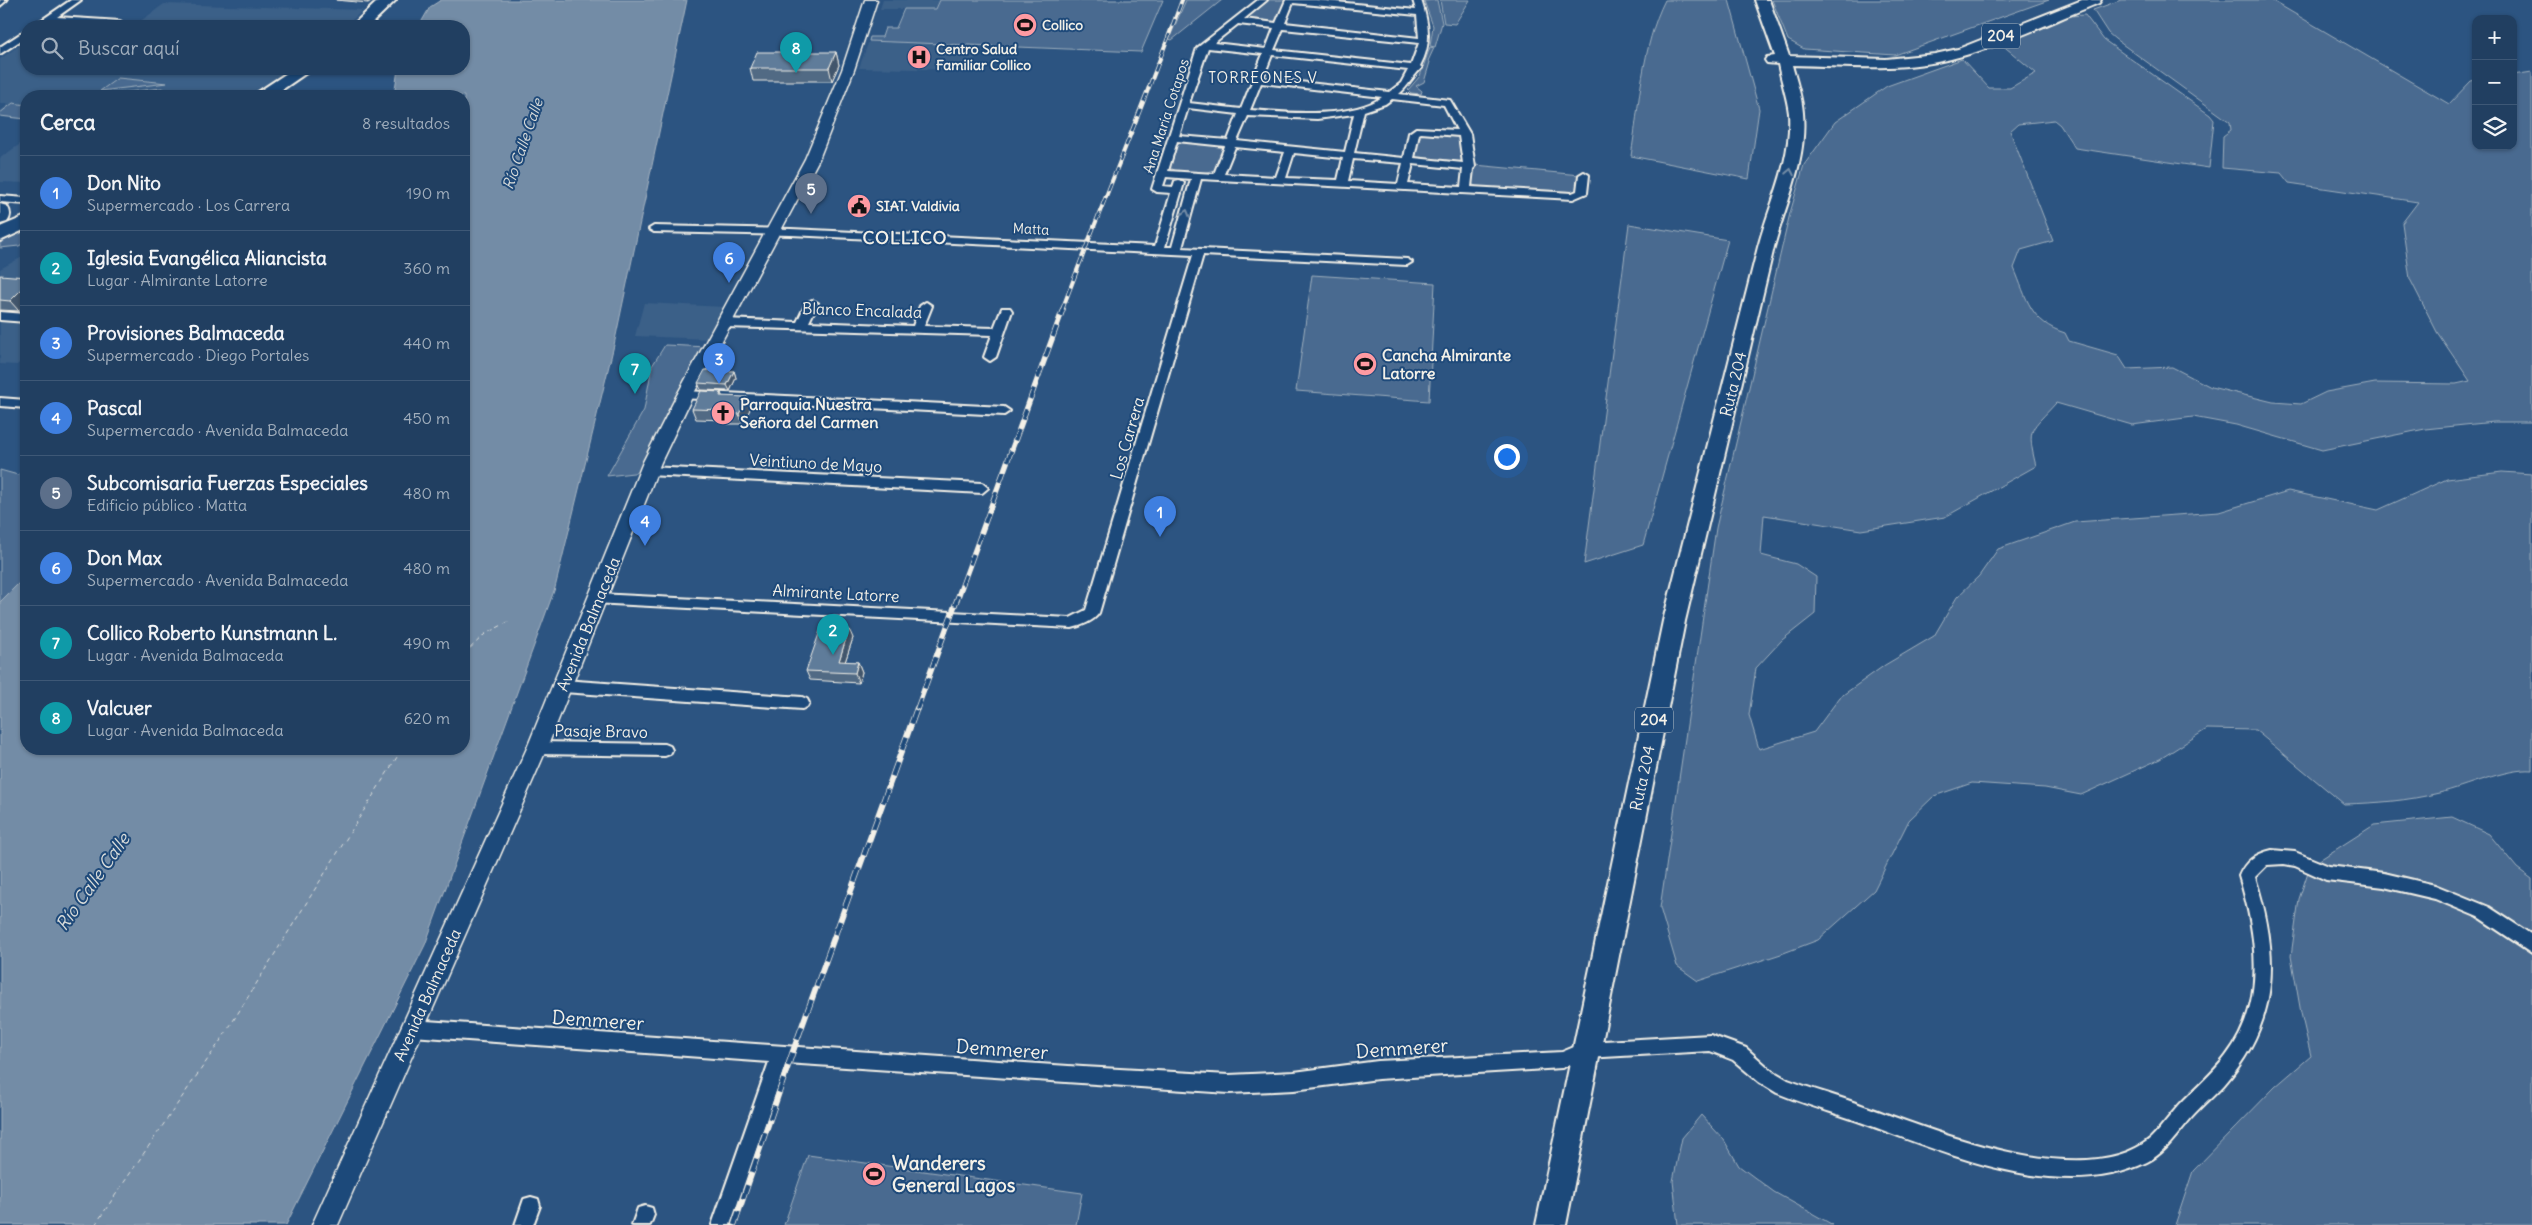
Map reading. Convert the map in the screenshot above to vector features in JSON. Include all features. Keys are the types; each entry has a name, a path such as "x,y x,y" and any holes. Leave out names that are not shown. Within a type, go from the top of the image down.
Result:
{"highway":[{"path":"366,20 388,0"},
{"path":"378,20 399,0"},
{"path":"271,90 294,75"},
{"path":"288,90 310,75"},
{"path":"0,210 0,218"},
{"path":"0,226 20,217"},
{"path":"0,235 20,225"}],"main road":[{"name":"Avenida Balmaceda","path":"325,1225 537,748 648,471 685,396 812,159 848,70 871,0"},
{"path":"1750,0 1776,58"},
{"path":"1762,0 1778,41 1776,58"},
{"name":"204","path":"1776,58 1803,61 1886,63 1935,58 1962,52 2094,0"},
{"path":"1778,41 1794,52 1818,56"},
{"name":"204","path":"1776,58 1818,56 1904,61"},
{"name":"Ruta 204","path":"1551,1225 1674,621 1774,218 1786,191 1796,142 1796,112 1788,76 1776,58"},
{"name":"Ruta 204","path":"1774,218 1775,190 1784,140 1785,111 1776,58"},
{"path":"1788,76 1803,61"}],"street":[{"path":"0,3 3,0"},
{"path":"49,19 77,0"},
{"name":"Ana María Cotapos","path":"1177,190 1157,189 1202,48 1263,0"},
{"path":"1218,176 1290,0 1421,13"},
{"path":"1185,105 1286,116 1323,116 1360,109 1396,95 1414,74 1424,41 1425,24 1417,0"},
{"path":"49,19 63,20"},
{"path":"1237,21 1424,41"},
{"path":"0,51 20,38"},
{"path":"1206,45 1417,68"},
{"path":"1257,80 1447,102 1465,134 1470,167 1466,189"},
{"path":"1342,183 1360,109"},
{"path":"1403,186 1414,133 1419,130 1465,134"},
{"path":"1174,138 1290,151 1470,167"},
{"path":"1280,180 1290,151"},
{"path":"1161,174 1573,196 1582,193 1584,175"},
{"path":"1159,250 1181,175"},
{"path":"1176,250 1197,176"},
{"path":"0,192 20,193"},
{"path":"0,199 20,201"},
{"name":"Matta","path":"654,229 773,232 1407,262"},
{"name":"Los Carrera","path":"1072,623 1092,613 1199,252"},
{"path":"802,324 812,303"},
{"path":"917,329 926,306"},
{"path":"990,357 1006,311"},
{"path":"0,316 20,318"},
{"name":"Blanco Encalada","path":"725,323 802,324 999,332"},
{"path":"685,396 1004,411"},
{"path":"0,402 20,404"},
{"name":"Veintiuno de Mayo","path":"648,471 982,488"},
{"name":"Almirante Latorre","path":"598,599 1072,623"},
{"path":"563,686 802,703"},
{"name":"Pasaje Bravo","path":"537,748 665,750"},
{"name":"Demmerer","path":"412,1028 1083,1076 1229,1084 1294,1081 1378,1070 1562,1060 1586,1050 1692,1043 1717,1045 1743,1056 1770,1081 1918,1136 2028,1164 2062,1170 2089,1170 2125,1162 2154,1147 2222,1076 2247,1039 2256,1019 2264,980 2262,931 2247,876 2254,864 2261,860 2278,856 2290,858 2308,863 2326,873 2432,890 2486,913 2532,945"},
{"path":"721,1225 780,1055"},
{"path":"524,1225 531,1206"}],"shaded area":[{"path":"883,0 940,0 936,9 880,9"},
{"name":"Collico","path":"940,0 1163,0 1141,52 869,41 870,37 882,37 885,28 896,28 904,9 936,9"},
{"path":"1186,0 1222,0 1172,40 1169,39"},
{"path":"1267,0 1287,0 1277,23 1243,20"},
{"path":"1437,0 1442,23 1435,47 1430,46 1433,26 1424,1"},
{"path":"1440,0 1470,0 1455,24 1444,23"},
{"path":"1665,0 1729,0 1759,109 1749,179 1631,156 1646,56 1657,18"},
{"path":"1772,0 2049,0 1895,55 1804,49 1788,40"},
{"path":"2121,0 2271,0 2449,104 2472,81 2472,150 2517,150 2517,74 2532,72 2532,422 2494,422 2425,429 2322,450 2236,425 2193,417 2132,425 2056,403 2036,425 2031,436 2036,466 1945,517 1861,530 1764,515 1761,555 1796,564 1816,577 1815,614 1782,640 1756,668 1749,715 1759,749 1814,732 1840,697 1885,665 1934,636 1957,597 1979,576 1998,549 2075,522 2219,512 2288,491 2378,510 2447,479 2502,472 2532,474 2532,770 2510,772 2427,796 2344,804 2255,730 2207,729 2160,759 2081,795 2045,788 1972,783 1934,796 1909,820 1874,890 1818,940 1698,981 1677,966 1660,908 1716,528 1790,213 1804,165 1835,122 1887,86 1962,59 1989,88 2010,88 2036,73 2000,43 2069,16 2085,15 2104,40 2210,115 2214,120 2209,168 2075,148 2060,125 2054,120 2018,124 2010,131 2053,241 2021,250 2014,268 2031,308 2044,323 2065,333 2069,341 2118,355 2127,369 2172,367 2211,387 2273,402 2301,404 2326,392 2375,383 2456,384 2470,381 2437,332 2410,279 2402,223 2418,202 2289,183 2281,173 2222,168 2223,136 2231,130 2230,122 2115,39 2108,33 2093,10"},
{"path":"164,4 363,10 352,20 142,20"},
{"name":"Centro Salud Familiar Collico","path":"869,41 977,45 973,70 859,68"},
{"path":"20,45 20,75 280,75 256,90 20,90 20,119 0,117 0,111 10,104 0,103 0,59"},
{"path":"1430,47 1434,48 1428,61 1430,62 1424,82 1416,86 1422,91 1421,94 1411,93 1408,90 1420,76"},
{"path":"118,78 167,83 108,90 101,90"},
{"path":"162,88 164,90 145,90"},
{"path":"13,103 20,104 20,118 0,116 0,113"},
{"path":"1419,132 1460,135 1465,161 1462,163 1414,160"},
{"path":"1179,140 1226,145 1216,169 1199,173 1186,173 1179,172 1170,167"},
{"path":"20,144 20,183 0,182 0,158"},
{"path":"1475,165 1580,175 1578,190 1572,193 1479,188 1472,184"},
{"path":"1629,224 1728,240 1643,545 1584,564"},
{"path":"20,232 19,246 0,248 0,243"},
{"path":"20,258 20,362 17,365 0,364 0,269"},
{"name":"Cancha Almirante Latorre","path":"1312,275 1435,283 1429,401 1296,391"},
{"path":"644,303 725,307 709,339 635,336"},
{"path":"665,345 708,347 642,472 607,476 644,410 652,366"},
{"path":"0,470 18,475 20,473 20,582 0,602"},
{"path":"2452,817 2489,834 2517,868 2532,879 2532,1225 2175,1225 2193,1171 2275,1087 2311,1056 2291,956 2299,899 2310,866 2374,825"},
{"path":"1701,1115 1724,1140 1739,1166 1774,1192 1833,1225 1678,1225 1673,1181 1682,1138"},
{"name":"Wanderers General Lagos","path":"808,1155 1082,1193 1076,1225 784,1225"}],"water":[{"name":"Río Calle Calle","path":"441,0 687,0 614,345 555,588 425,945 286,1225 0,1225 0,602 20,582 20,755 470,755 470,90 395,90 397,75 470,75 470,20 422,20 430,7"}],"building":[{"path":"757,52 836,52 829,68 750,68"},
{"path":"0,275 20,277 20,291 10,301 0,300"},
{"path":"705,370 734,371 727,385 698,383"},
{"path":"701,391 721,392 720,396 747,397 739,414 723,414 725,410 692,409"},
{"path":"821,628 849,629 839,661 858,662 855,673 806,671"}],"ferry route":[{"path":"470,648 485,634 512,620"},
{"path":"95,1225 225,1034 398,755"}],"railway":[{"path":"1062,310 1182,0"},
{"path":"917,709 1063,309"},
{"path":"734,1225 792,1054 917,708"}],"place":[{"name":"Collico","path":"1025,25"},
{"name":"Centro Salud Familiar Collico","path":"919,57"},
{"name":"Valcuer","path":"796,73"},
{"name":"SIAT. Valdivia","path":"859,206"},
{"name":"Subcomisaria Fuerzas Especiales","path":"811,214"},
{"name":"Don Max","path":"729,283"},
{"name":"Cancha Almirante Latorre","path":"1365,364"},
{"name":"Provisiones Balmaceda","path":"719,384"},
{"name":"Collico Roberto Kunstmann L.","path":"635,394"},
{"name":"Parroquia Nuestra Señora del Carmen","path":"723,413"},
{"name":"Don Nito","path":"1160,537"},
{"name":"Pascal","path":"645,546"},
{"name":"Iglesia Evangélica Aliancista","path":"833,655"},
{"name":"Wanderers General Lagos","path":"874,1174"}],"district":[{"name":"TORREONES V","path":"1263,78"},
{"name":"COLLICO","path":"905,238"}]}
